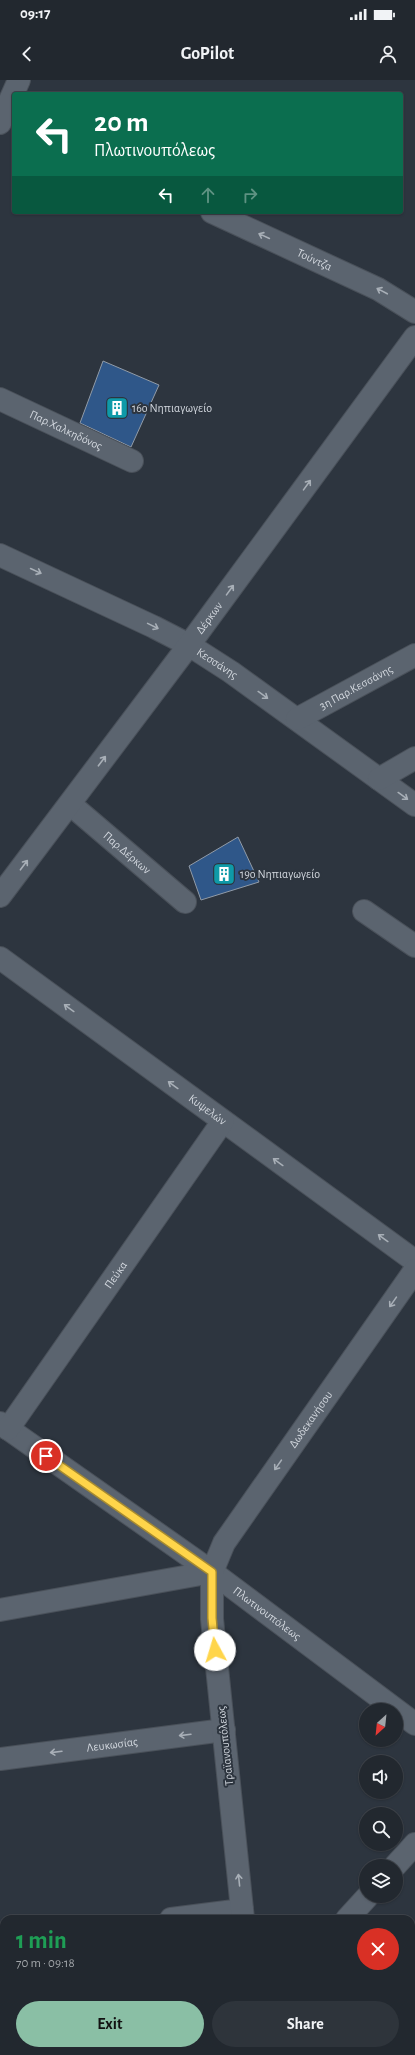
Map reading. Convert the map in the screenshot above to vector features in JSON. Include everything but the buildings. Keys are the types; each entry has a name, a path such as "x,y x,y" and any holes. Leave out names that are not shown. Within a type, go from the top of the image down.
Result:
{"street":[{"path":"14,92 19,80"},
{"path":"4,118 12,98"},
{"name":"Τούντζα","path":"216,214 378,289 415,312"},
{"name":"Δέρκων","path":"0,896 190,645 415,336"},
{"name":"Παρ.Χαλκηδόνος","path":"0,399 132,460"},
{"name":"Κεσσάνης","path":"0,555 190,645 231,672 415,805"},
{"name":"3η Παρ.Κεσσάνης","path":"297,719 415,655"},
{"path":"379,779 415,758"},
{"name":"Παρ.Δέρκων","path":"70,804 185,902"},
{"path":"364,911 415,946"},
{"name":"Κυψελών","path":"0,958 415,1261"},
{"name":"Πεύκα","path":"4,1426 223,1121"},
{"name":"Δωδεκανήσου","path":"212,1572 224,1543 415,1270"},
{"name":"Πλωτινουπόλεως","path":"4,1426 212,1572 415,1724"},
{"path":"0,1610 212,1572"},
{"name":"Τραϊανουπόλεως","path":"212,1572 212,1618 242,1914"},
{"name":"Λευκωσίας","path":"0,1759 224,1730"},
{"path":"401,1859 415,1844"},
{"path":"351,1915 362,1903"},
{"path":"228,1915 242,1914"}],"place":[{"name":"16ο Νηπιαγωγείο","path":"117,408"},
{"name":"19ο Νηπιαγωγείο","path":"224,874"}],"route":[{"path":"46,1456 212,1572 212,1618 215,1650"}]}
